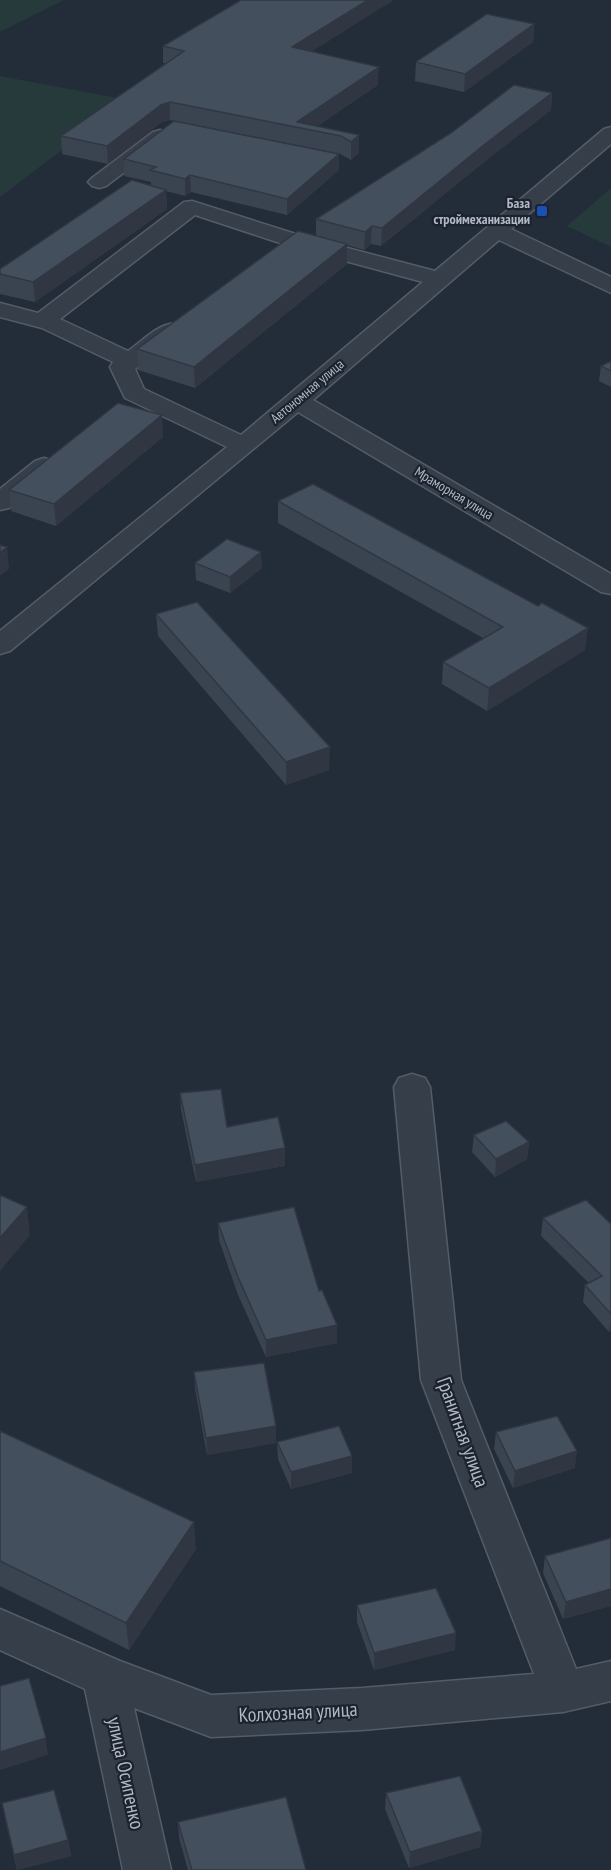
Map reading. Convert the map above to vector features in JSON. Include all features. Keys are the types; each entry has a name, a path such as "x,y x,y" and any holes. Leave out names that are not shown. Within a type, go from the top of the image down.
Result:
{"street":[{"path":"120,187 99,182 170,128 182,130"},
{"name":"Автономная улица","path":"0,645 297,401 611,133"},
{"path":"42,321 182,204 285,247 438,279"},
{"path":"495,230 611,286"},
{"path":"0,310 42,321 130,361"},
{"path":"194,314 122,367 125,400 243,445"},
{"name":"Мраморная улица","path":"297,401 611,586"},
{"path":"0,502 62,451"},
{"name":"Гранитная улица","path":"412,1087 441,1380 597,1691"},
{"name":"Колхозная улица","path":"0,1629 105,1677 212,1716 362,1709 597,1691"},
{"name":"улица Осипенко","path":"105,1677 147,1870"}],"shaded area":[{"path":"0,0 64,0 0,32"},
{"path":"0,76 128,100 0,197"},
{"path":"611,188 611,247 567,226"}],"building":[{"path":"241,0 368,0 292,47 379,67 297,122 359,135 351,142 341,136 170,102 161,105 107,146 61,136 184,51 163,46"},
{"path":"487,14 534,24 465,74 416,62"},
{"path":"514,85 552,93 382,228 372,226 365,232 316,219 451,133"},
{"path":"174,121 339,154 287,199 190,175 185,179 150,170 156,167 124,159"},
{"path":"132,180 166,190 33,282 0,274 0,269"},
{"path":"298,231 347,244 194,367 137,349"},
{"path":"611,361 611,371 601,366"},
{"path":"118,403 162,415 54,504 9,490"},
{"path":"313,484 538,606 542,603 588,628 489,688 443,662 503,627 278,501"},
{"path":"227,539 261,552 230,577 195,563"},
{"path":"0,545 7,547 0,553"},
{"path":"197,602 330,747 286,762 156,614"},
{"path":"221,1089 227,1127 278,1117 285,1148 195,1165 180,1093"},
{"path":"506,1121 529,1142 496,1159 474,1135"},
{"path":"0,1195 27,1207 0,1238"},
{"path":"586,1200 611,1224 611,1314 585,1285 602,1276 543,1218"},
{"path":"294,1207 319,1291 322,1290 337,1325 266,1340 238,1277 218,1223"},
{"path":"264,1363 276,1426 206,1438 194,1372"},
{"path":"557,1416 577,1451 515,1471 496,1432"},
{"path":"339,1426 352,1456 291,1472 277,1442"},
{"path":"0,1431 194,1522 126,1623 0,1561"},
{"path":"611,1538 611,1589 566,1602 545,1556"},
{"path":"436,1588 456,1633 374,1653 357,1605"},
{"path":"29,1678 46,1738 0,1752 0,1686"},
{"path":"460,1776 482,1831 410,1852 386,1793"},
{"path":"54,1790 68,1840 14,1855 2,1803"},
{"path":"286,1797 306,1870 192,1870 178,1822"}],"place":[{"name":"База строймеханизации","path":"542,211"}]}
